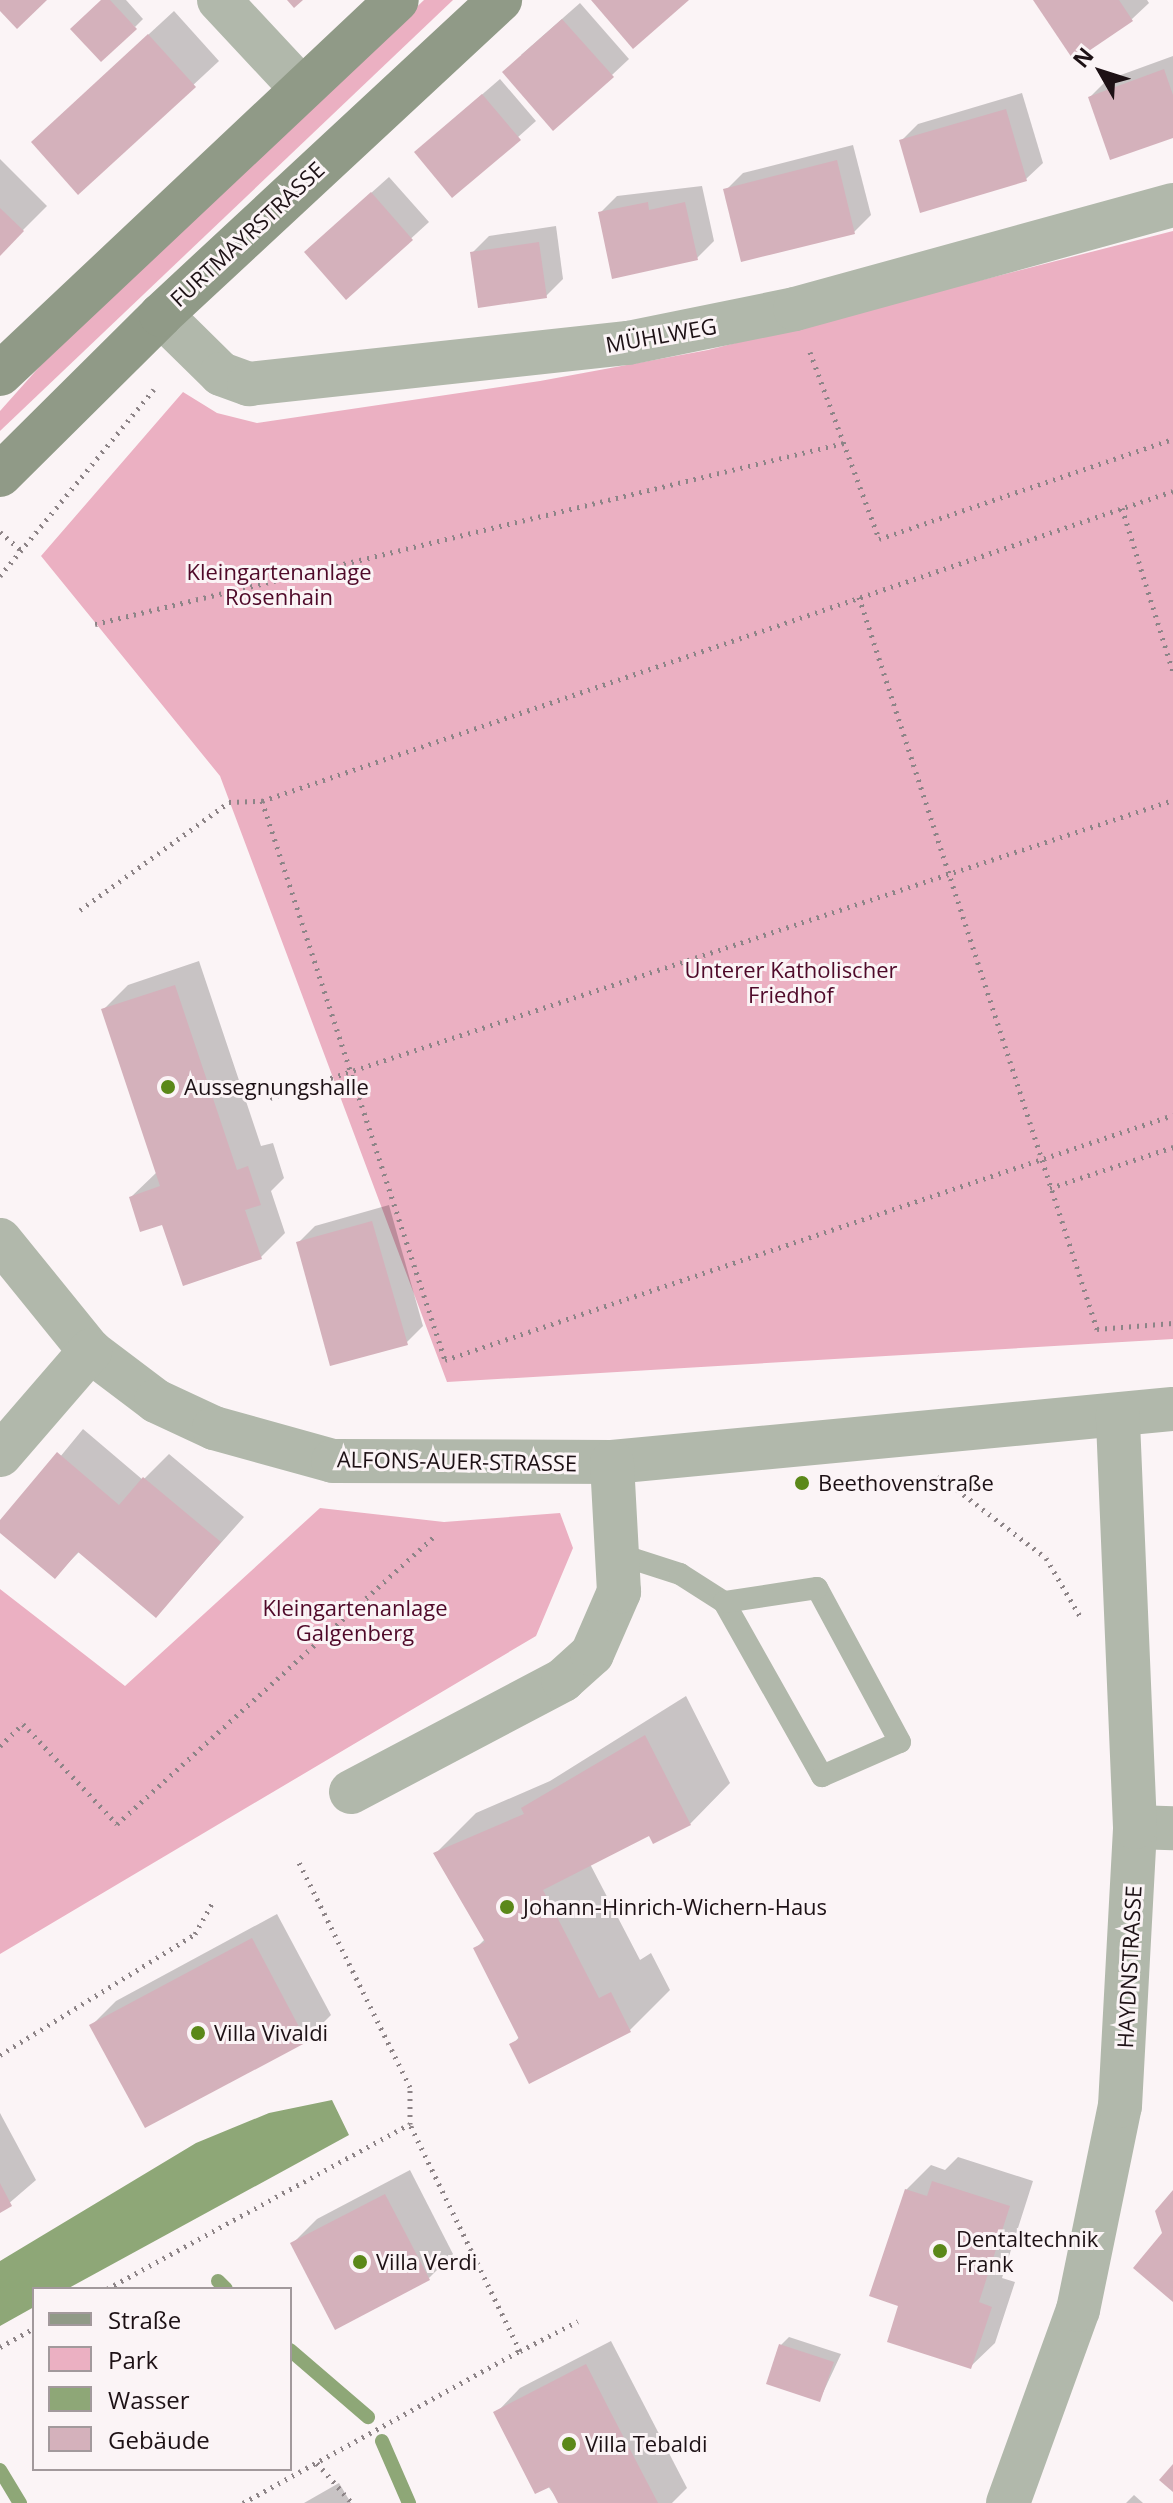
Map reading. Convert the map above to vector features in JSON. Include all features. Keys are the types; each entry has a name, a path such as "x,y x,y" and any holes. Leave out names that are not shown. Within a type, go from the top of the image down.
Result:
{"main road":[{"path":"0,374 397,0"},
{"name":"FURTMAYRSTRASSE","path":"0,475 161,315 500,0"}],"street":[{"path":"219,0 301,88"},
{"name":"MÜHLWEG","path":"161,315 221,374 249,384 628,343 795,309 1173,205"},
{"name":"ALFONS-AUER-STRASSE","path":"0,1240 90,1351 156,1401 214,1428 333,1461 612,1462 1173,1409"},
{"path":"0,1455 90,1351"},
{"name":"HAYDNSTRASSE","path":"1008,2503 1078,2310 1102,2214 1154,1828 1134,1680 1118,1415"},
{"path":"351,1792 563,1680 592,1654 610,1623 621,1555 612,1462"}],"lane":[{"path":"621,1555 680,1574 724,1602 822,1776 900,1742 817,1588 724,1602"}],"path":[{"path":"795,309 879,539 1173,439"},
{"path":"95,624 844,443"},
{"path":"80,910 229,802 262,801 1173,491"},
{"path":"1122,508 1173,672"},
{"path":"0,532 23,552"},
{"path":"859,597 945,873 1043,1159 1097,1329 1173,1323"},
{"path":"270,1098 1173,800"},
{"path":"262,801 353,1071 445,1360 1173,1115"},
{"path":"1050,1188 1173,1147"},
{"path":"898,1435 938,1476 1046,1558 1082,1621 1134,1680"},
{"path":"0,1746 23,1724 117,1824 434,1537"},
{"path":"297,1858 410,2087 410,2124 520,2351"},
{"path":"0,2055 195,1934 212,1903"},
{"path":"111,2287 410,2124"},
{"path":"243,2503 578,2321"},
{"path":"0,2347 32,2329"},
{"path":"317,2463 352,2503"}],"green space":[{"path":"424,0 453,0 0,431 0,411 41,365"},
{"name":"Unterer Katholischer Friedhof","path":"1173,231 1173,1339 447,1382 220,776 41,556 183,392 217,413 257,423 540,381 708,350"},
{"name":"Kleingartenanlage Galgenberg","path":"320,1508 444,1522 560,1513 573,1548 536,1636 0,1954 0,1589 125,1686"}],"water":[{"path":"332,2100 349,2135 71,2287 32,2287 32,2308 0,2326 0,2261 196,2143 269,2113"}],"building":[{"path":"0,0 47,0 17,29 0,11"},
{"path":"101,0 110,0 137,29 101,62 70,29"},
{"path":"287,0 303,0 294,8"},
{"path":"591,0 689,0 633,49"},
{"path":"1033,0 1119,0 1133,21 1074,61"},
{"path":"562,19 614,77 553,131 502,72"},
{"path":"148,34 196,87 78,195 31,142"},
{"path":"1164,69 1173,95 1173,138 1110,160 1088,97"},
{"path":"482,94 521,140 452,198 414,152"},
{"path":"1006,109 1027,181 920,213 899,140"},
{"path":"837,160 855,234 741,262 723,189"},
{"path":"371,192 413,240 346,300 304,252"},
{"path":"648,202 649,210 685,202 698,260 612,279 598,212"},
{"path":"0,208 24,231 0,256"},
{"path":"539,242 547,298 478,308 470,252"},
{"name":"Aussegnungshalle","path":"175,985 237,1170 248,1166 261,1205 245,1210 262,1259 183,1286 162,1225 140,1232 129,1197 160,1186 101,1009"},
{"path":"372,1221 408,1345 330,1366 296,1242"},
{"path":"57,1452 119,1505 143,1477 221,1542 156,1618 78,1552 55,1579 0,1533 0,1520"},
{"name":"Johann-Hinrich-Wichern-Haus","path":"645,1735 691,1825 653,1844 649,1836 543,1890 599,1998 611,1992 631,2032 529,2084 509,2044 519,2039 473,1948 485,1942 433,1853 524,1814 521,1808"},
{"name":"Villa Vivaldi","path":"252,1938 307,2042 145,2128 89,2025"},
{"name":"Dentaltechnik Frank","path":"932,2181 1010,2206 979,2302 992,2307 971,2369 887,2342 898,2306 869,2296 905,2189 927,2196"},
{"path":"0,2183 12,2206 0,2213"},
{"path":"1173,2190 1173,2302 1133,2268 1162,2233 1155,2211"},
{"name":"Villa Verdi","path":"385,2194 430,2280 335,2330 290,2243"},
{"path":"779,2344 834,2362 820,2402 766,2384"},
{"name":"Villa Tebaldi","path":"586,2364 658,2503 558,2503 550,2487 535,2494 493,2412"},
{"path":"1173,2464 1173,2492 1159,2480"}],"waterway":[{"path":"218,2281 224,2287"},
{"path":"292,2352 368,2417"},
{"path":"382,2441 409,2503"},
{"path":"0,2470 20,2503"}],"place":[{"name":"Aussegnungshalle","path":"168,1087"},
{"name":"Beethovenstraße","path":"802,1483"},
{"name":"Johann-Hinrich-Wichern-Haus","path":"507,1907"},
{"name":"Villa Vivaldi","path":"198,2033"},
{"name":"Dentaltechnik Frank","path":"940,2251"},
{"name":"Villa Verdi","path":"360,2262"},
{"name":"Villa Tebaldi","path":"569,2444"}],"park label":[{"name":"Kleingartenanlage Rosenhain","path":"279,584"}]}
